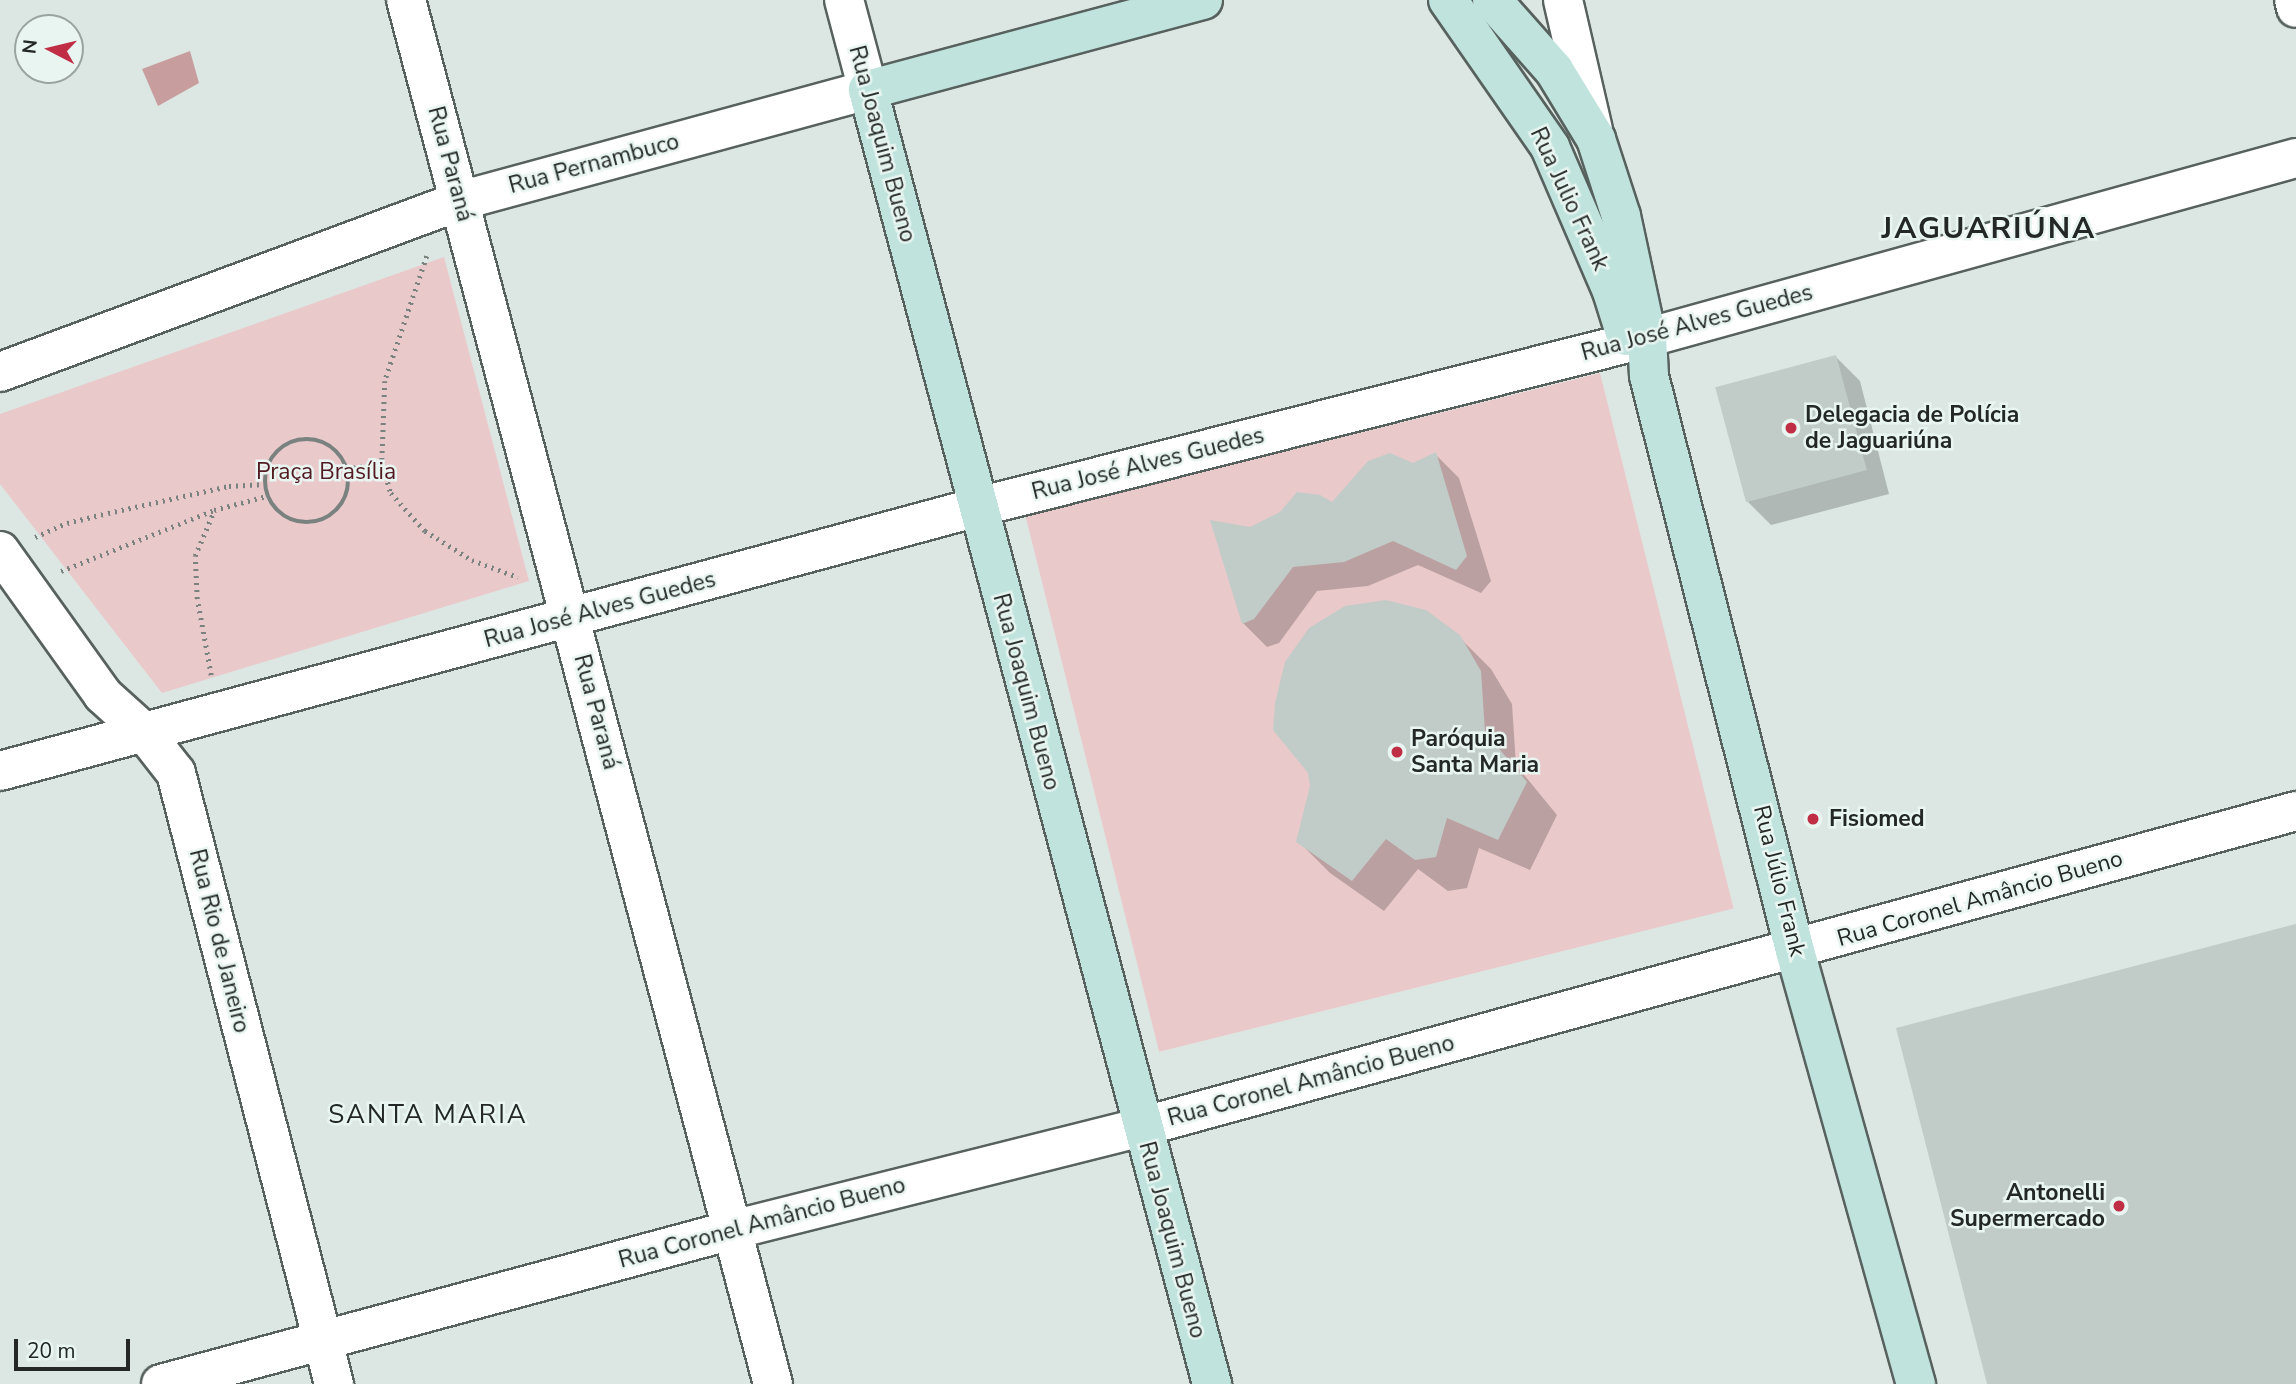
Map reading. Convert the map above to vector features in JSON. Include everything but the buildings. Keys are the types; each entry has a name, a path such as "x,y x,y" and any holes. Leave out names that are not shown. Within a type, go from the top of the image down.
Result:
{"main road":[{"name":"Rua Pernambuco","path":"868,90 1203,0"},
{"name":"Rua Julio Frank","path":"1448,0 1550,147 1612,291 1638,340 1648,376"},
{"path":"1492,0 1555,70 1595,138 1621,216 1638,340"},
{"name":"Rua Joaquim Bueno","path":"868,90 1141,1127 1212,1384"},
{"name":"Rua Júlio Frank","path":"1648,376 1795,951 1916,1384"}],"street":[{"name":"Rua Paraná","path":"406,0 453,204 571,618 773,1384"},
{"name":"Rua Joaquim Bueno","path":"844,0 868,90"},
{"path":"1563,0 1595,138"},
{"path":"2294,0 2296,8"},
{"name":"Rua Pernambuco","path":"0,372 453,204 868,90"},
{"name":"Rua José Alves Guedes","path":"0,771 978,507 1638,340 2296,158"},
{"name":"Rua Rio de Janeiro","path":"13,545 29,591 103,695 144,732 176,773 334,1384"},
{"name":"Rua Coronel Amâncio Bueno","path":"161,1384 732,1230 1141,1127 1795,951 2296,811"}],"path":[{"path":"453,204 417,281 385,381 383,462 391,493 425,531 472,560 529,580 560,578"},
{"path":"308,439 328,445 348,469 345,500 325,520 305,523 285,518 267,496 265,484 272,457 295,441 308,439"},
{"path":"348,469 383,462"},
{"path":"13,545 66,523 229,486 265,484"},
{"path":"29,591 65,568 214,510 267,496"},
{"path":"214,510 195,556 203,642 221,712"}],"green space":[{"name":"Praça Brasília","path":"444,257 529,581 162,693 0,484 0,414"},
{"path":"1600,373 1734,909 1159,1052 1026,516"}],"shaded area":[{"path":"190,51 199,83 158,106 142,69"}],"place":[{"name":"Delegacia de Polícia de Jaguariúna","path":"1791,428"},
{"name":"Paróquia Santa Maria","path":"1397,752"},
{"name":"Fisiomed","path":"1813,819"},
{"name":"Antonelli Supermercado","path":"2119,1206"}],"district":[{"name":"JAGUARIÚNA","path":"1989,229"},
{"name":"SANTA MARIA","path":"428,1115"}]}
